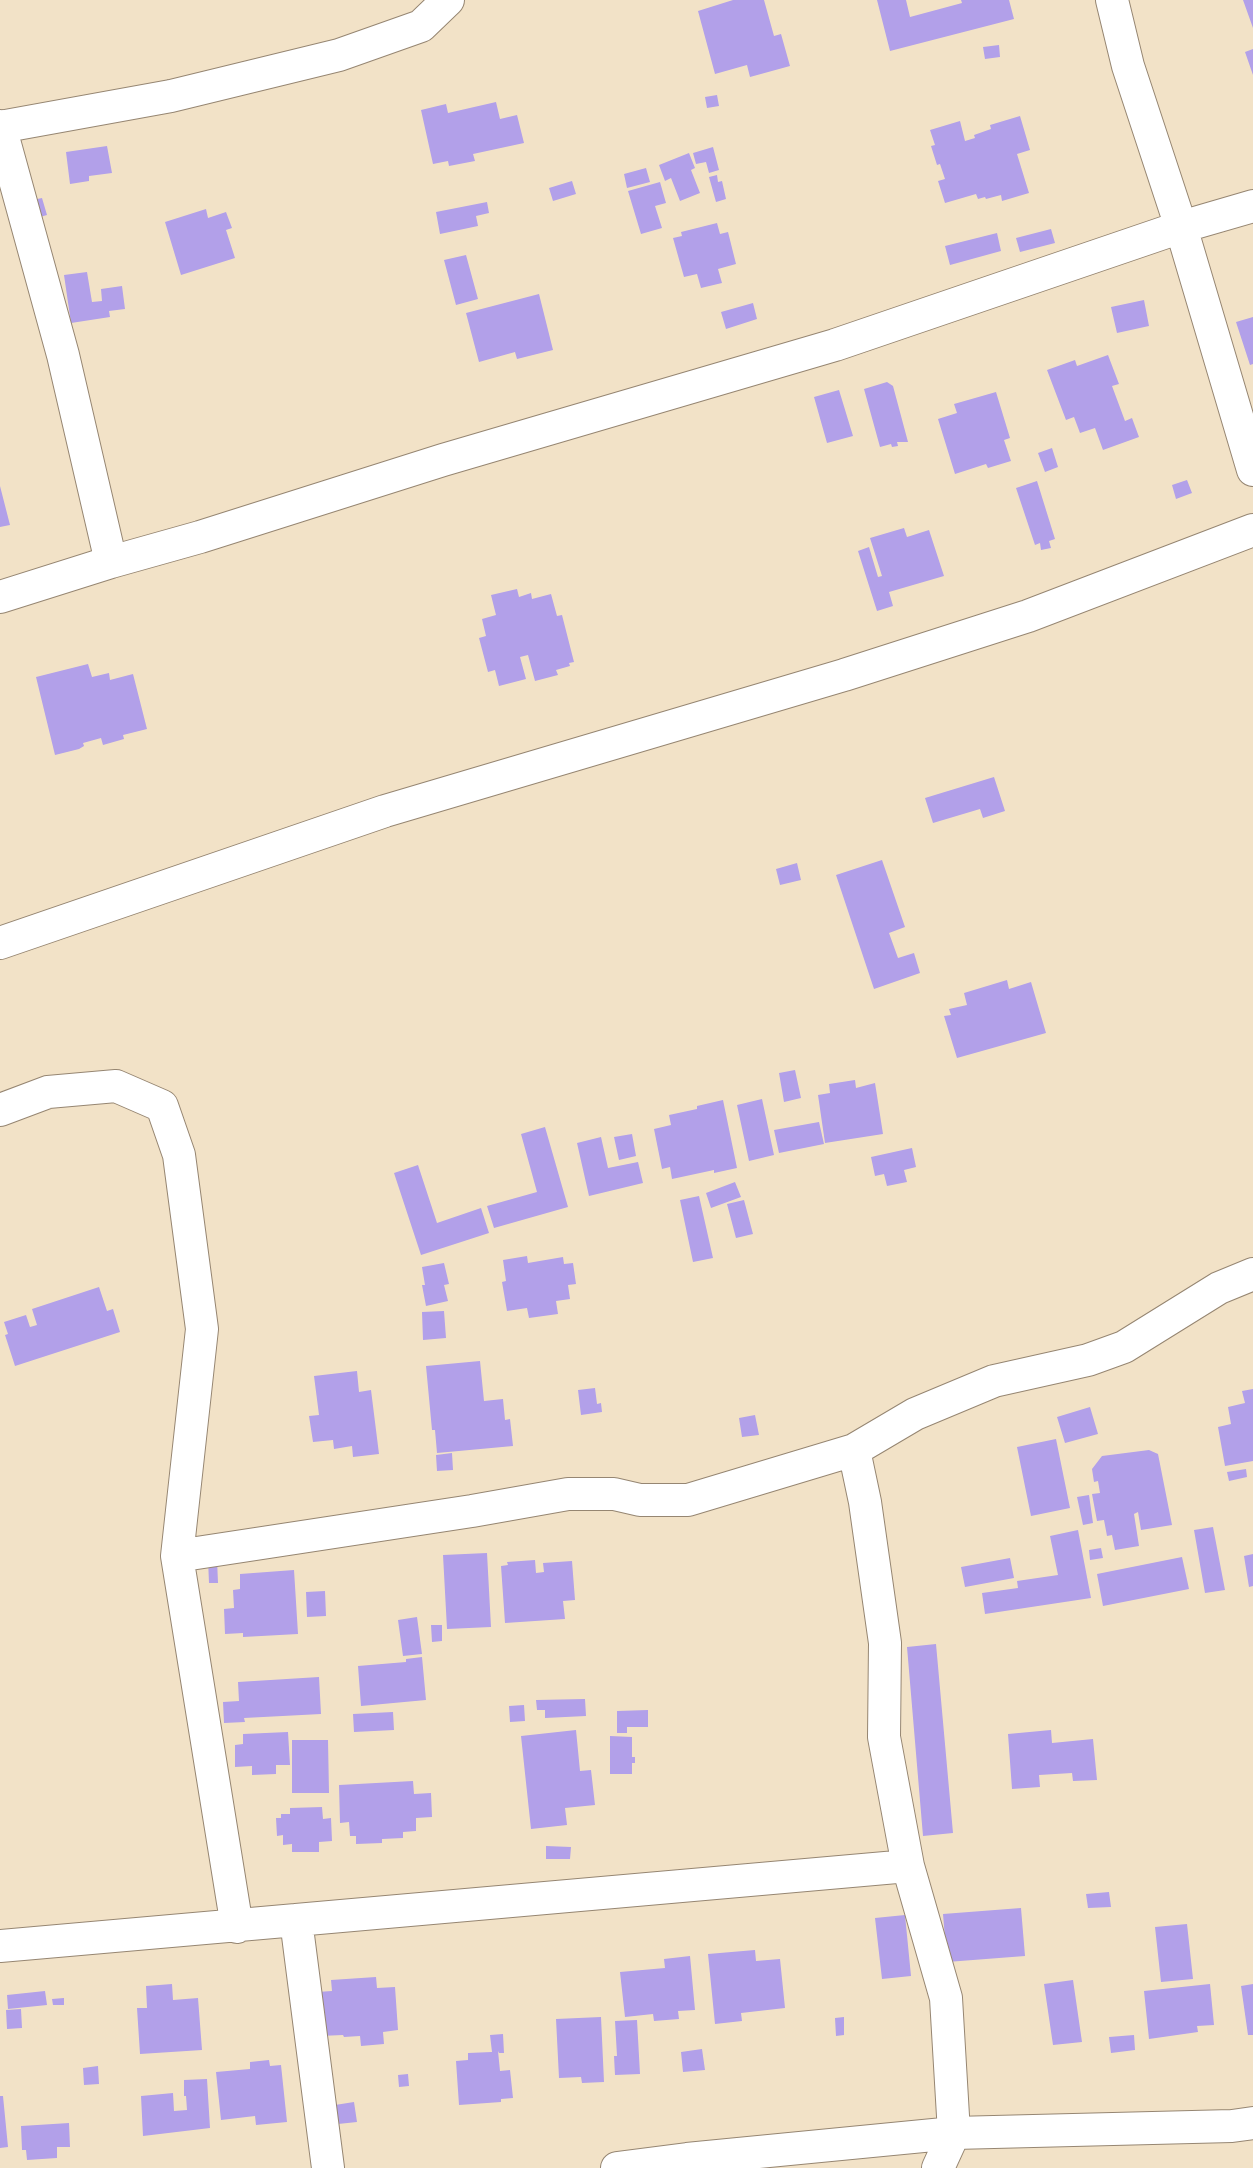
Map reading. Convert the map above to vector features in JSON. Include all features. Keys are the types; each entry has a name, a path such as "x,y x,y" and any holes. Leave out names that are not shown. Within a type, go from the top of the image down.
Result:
{"street":[{"path":"111,562 63,355 0,127 171,96 339,55 421,26 448,0"},
{"path":"1112,0 1128,66 1181,227 1253,470"},
{"path":"0,597 443,460 835,345 1181,227 1253,206"},
{"path":"0,943 385,811 844,675 1028,616 1253,530"},
{"path":"0,1110 48,1092 116,1086 162,1106 179,1155 202,1329 177,1556 237,1927"},
{"path":"177,1556 568,1494 614,1494 640,1500 688,1500 854,1449 915,1414 994,1381 1088,1360 1124,1347 1219,1288 1253,1274"},
{"path":"854,1449 865,1502 885,1643 884,1737 908,1866 946,1998 954,2133 938,2168"},
{"path":"0,1946 237,1927 908,1866"},
{"path":"296,1920 328,2168"},
{"path":"617,2168 954,2133 1096,2131 1232,2126 1253,2123"}],"building":[{"path":"733,0 764,0 774,36 781,34 790,66 750,77 747,65 715,74 698,11"},
{"path":"877,0 906,0 910,17 962,3 961,0 1009,0 1014,19 890,51"},
{"path":"1243,0 1253,0 1253,28"},
{"path":"999,45 1000,57 985,59 983,47"},
{"path":"1253,49 1253,75 1245,52"},
{"path":"717,95 719,106 707,108 705,97"},
{"path":"496,102 500,119 517,115 524,143 473,154 475,161 449,166 448,161 433,164 421,110 446,104 448,113"},
{"path":"1020,116 1030,150 1017,154 1029,193 1002,201 1001,195 978,199 976,194 945,203 938,181 945,179 940,164 937,165 931,146 935,145 930,130 960,121 965,141 991,129 990,125"},
{"path":"107,146 112,173 89,176 89,181 70,184 66,152"},
{"path":"713,147 719,170 709,173 706,162 696,164 693,153"},
{"path":"689,153 695,168 691,170 700,193 680,201 671,178 665,181 659,165"},
{"path":"646,168 650,182 627,188 624,174"},
{"path":"717,175 718,182 722,181 726,199 716,202 709,177"},
{"path":"572,181 576,194 553,201 549,188"},
{"path":"660,182 666,203 655,206 662,228 641,234 628,191"},
{"path":"42,198 47,215 33,219 28,201"},
{"path":"487,202 489,213 476,216 478,226 440,234 436,212"},
{"path":"206,209 208,218 226,212 232,228 226,230 235,258 181,275 165,222"},
{"path":"717,223 720,234 728,232 736,264 718,269 722,283 701,288 697,274 684,277 673,238 682,236 681,232"},
{"path":"1051,229 1055,243 1020,252 1016,238"},
{"path":"997,233 1001,251 950,265 945,246"},
{"path":"466,255 478,299 456,305 444,260"},
{"path":"87,272 92,302 102,301 101,289 122,286 125,309 109,311 110,317 71,323 64,275"},
{"path":"539,294 553,350 517,359 515,352 479,362 466,313"},
{"path":"1144,300 1149,326 1117,333 1111,307"},
{"path":"753,303 757,319 726,329 721,312"},
{"path":"1253,317 1253,364 1250,365 1236,322"},
{"path":"1108,355 1119,384 1112,386 1125,421 1132,418 1139,437 1103,450 1095,428 1080,433 1074,417 1066,420 1047,370 1075,360 1077,366"},
{"path":"887,382 893,386 908,442 897,442 898,446 892,447 891,444 880,447 864,389"},
{"path":"839,390 853,436 827,443 814,397"},
{"path":"996,392 1010,438 1004,440 1011,461 988,468 986,464 955,474 938,419 957,413 954,404"},
{"path":"1052,448 1058,467 1045,472 1038,453"},
{"path":"1187,480 1192,493 1176,499 1172,485"},
{"path":"1037,481 1055,539 1049,541 1051,548 1041,550 1040,543 1035,545 1016,488"},
{"path":"0,486 10,525 0,527"},
{"path":"904,528 907,537 929,530 944,576 889,592 893,606 877,611 858,551 869,547 878,577 882,576 870,538"},
{"path":"517,589 519,597 531,593 532,599 551,594 557,616 562,615 574,662 569,663 570,666 556,670 558,675 535,681 528,655 520,657 526,679 499,686 495,670 488,672 479,638 486,636 482,619 496,615 491,595"},
{"path":"88,664 92,677 109,673 110,680 133,674 147,729 123,735 124,739 103,745 101,738 83,743 84,746 79,749 55,755 36,677"},
{"path":"994,777 1005,811 983,818 980,809 933,823 925,798"},
{"path":"882,860 905,927 889,933 898,958 914,953 920,973 874,989 836,875"},
{"path":"797,863 801,880 780,885 776,869"},
{"path":"1007,980 1009,989 1031,982 1046,1033 957,1058 944,1016 951,1015 949,1009 967,1005 964,993"},
{"path":"795,1070 801,1098 784,1102 779,1073"},
{"path":"855,1080 856,1088 875,1083 883,1134 825,1143 818,1095 830,1093 829,1084"},
{"path":"762,1099 774,1155 749,1161 737,1105"},
{"path":"723,1100 737,1168 714,1173 714,1170 672,1179 670,1167 662,1169 654,1129 671,1125 669,1115"},
{"path":"819,1122 824,1144 779,1153 774,1130"},
{"path":"545,1127 568,1207 494,1228 487,1206 537,1192 521,1134"},
{"path":"632,1134 636,1156 619,1160 614,1137"},
{"path":"601,1137 608,1168 638,1162 643,1183 589,1196 577,1143"},
{"path":"912,1148 916,1167 904,1170 907,1182 887,1186 884,1174 875,1176 871,1157"},
{"path":"418,1165 437,1223 481,1208 489,1233 421,1255 394,1173"},
{"path":"735,1182 741,1197 711,1208 706,1193"},
{"path":"699,1196 713,1258 693,1262 680,1200"},
{"path":"744,1200 753,1234 736,1238 727,1204"},
{"path":"527,1256 528,1263 563,1257 564,1264 573,1263 576,1284 568,1285 570,1299 556,1301 558,1314 529,1318 527,1308 507,1311 502,1282 506,1281 503,1260"},
{"path":"444,1263 449,1284 444,1285 448,1301 426,1306 422,1285 425,1285 422,1267"},
{"path":"99,1287 107,1311 113,1309 120,1332 15,1366 5,1335 8,1334 4,1322 26,1315 30,1327 37,1325 32,1309"},
{"path":"444,1311 446,1338 423,1340 422,1312"},
{"path":"480,1361 484,1401 503,1399 505,1420 510,1419 513,1446 437,1453 435,1430 432,1430 426,1366"},
{"path":"357,1371 359,1392 371,1390 379,1454 353,1457 352,1446 334,1449 333,1440 313,1442 309,1416 319,1415 314,1376"},
{"path":"595,1388 597,1404 601,1403 602,1412 581,1415 578,1390"},
{"path":"1253,1389 1253,1461 1225,1466 1218,1427 1231,1424 1228,1407 1245,1403 1242,1391"},
{"path":"1090,1407 1098,1434 1065,1443 1057,1417"},
{"path":"755,1415 759,1435 742,1437 739,1418"},
{"path":"1056,1439 1070,1508 1031,1516 1017,1447"},
{"path":"1149,1450 1158,1454 1172,1525 1141,1530 1138,1512 1134,1514 1139,1546 1115,1550 1112,1535 1107,1536 1104,1520 1097,1521 1092,1494 1100,1493 1098,1481 1094,1482 1092,1469 1102,1456"},
{"path":"452,1453 453,1470 437,1471 436,1455"},
{"path":"1246,1469 1247,1477 1229,1481 1227,1472"},
{"path":"1089,1495 1093,1523 1083,1525 1077,1497"},
{"path":"1213,1527 1225,1590 1205,1593 1194,1530"},
{"path":"1078,1530 1091,1598 985,1614 982,1593 1018,1588 1017,1581 1058,1575 1050,1536"},
{"path":"1101,1548 1103,1558 1090,1560 1089,1550"},
{"path":"487,1553 491,1627 447,1629 443,1555"},
{"path":"1253,1554 1253,1586 1249,1587 1244,1556"},
{"path":"1182,1557 1189,1589 1103,1606 1097,1574"},
{"path":"1010,1558 1014,1578 965,1587 961,1567"},
{"path":"208,1559 217,1559 218,1583 209,1583"},
{"path":"535,1560 536,1573 544,1572 543,1563 572,1561 575,1600 563,1601 565,1619 505,1623 501,1566 508,1565 507,1562"},
{"path":"294,1570 298,1634 243,1637 243,1633 225,1634 224,1609 234,1608 233,1590 240,1589 240,1574"},
{"path":"325,1591 326,1616 307,1617 306,1592"},
{"path":"417,1617 422,1654 403,1656 398,1620"},
{"path":"431,1625 442,1625 442,1641 432,1642"},
{"path":"936,1644 953,1833 923,1836 907,1647"},
{"path":"422,1657 426,1700 361,1706 358,1666 406,1662 406,1659"},
{"path":"319,1677 321,1714 244,1718 245,1722 224,1723 223,1702 239,1701 238,1682"},
{"path":"585,1699 586,1716 545,1718 545,1710 537,1710 536,1700"},
{"path":"524,1705 525,1721 510,1722 509,1706"},
{"path":"648,1710 648,1727 627,1727 627,1733 617,1733 617,1711"},
{"path":"393,1712 394,1730 354,1732 353,1714"},
{"path":"576,1730 580,1771 591,1770 595,1805 565,1808 567,1825 531,1829 521,1736"},
{"path":"1051,1730 1052,1743 1093,1739 1097,1780 1073,1781 1072,1773 1039,1775 1040,1787 1012,1789 1008,1734"},
{"path":"288,1732 290,1765 276,1765 276,1774 252,1775 252,1766 235,1767 235,1745 243,1744 243,1734"},
{"path":"610,1736 632,1737 632,1757 635,1757 635,1763 632,1763 632,1774 610,1774"},
{"path":"292,1740 328,1740 329,1793 292,1793"},
{"path":"413,1781 414,1794 431,1793 432,1817 416,1818 416,1831 403,1832 403,1838 382,1839 382,1843 356,1844 356,1836 350,1836 349,1822 340,1823 339,1785"},
{"path":"322,1807 323,1819 331,1818 332,1841 319,1842 319,1852 292,1852 292,1844 283,1845 283,1835 277,1836 276,1818 281,1818 281,1814 290,1814 290,1808"},
{"path":"546,1846 571,1847 570,1859 546,1859"},
{"path":"1109,1892 1111,1907 1088,1908 1086,1894"},
{"path":"1021,1908 1025,1956 947,1962 943,1914"},
{"path":"905,1915 911,1976 882,1979 875,1918"},
{"path":"1187,1924 1193,1979 1161,1982 1155,1927"},
{"path":"755,1950 756,1961 780,1959 785,2008 741,2013 742,2021 715,2024 708,1954"},
{"path":"690,1956 695,2010 678,2011 679,2019 654,2021 653,2014 625,2017 620,1972 665,1968 664,1959"},
{"path":"376,1977 377,1988 395,1987 398,2030 383,2032 384,2044 361,2046 360,2036 320,2036 317,1992 332,1991 331,1980"},
{"path":"1073,1980 1082,2042 1053,2045 1044,1984"},
{"path":"172,1984 173,2000 198,1998 202,2050 140,2054 137,2008 147,2008 146,1986"},
{"path":"1210,1984 1214,2025 1197,2026 1198,2032 1149,2039 1144,1991"},
{"path":"1253,1984 1253,2035 1248,2035 1241,1986"},
{"path":"45,1991 47,2005 8,2009 7,1995"},
{"path":"64,1998 64,2005 53,2005 52,1999"},
{"path":"21,2009 22,2028 7,2029 6,2010"},
{"path":"601,2017 604,2082 582,2083 581,2077 559,2078 556,2019"},
{"path":"844,2017 844,2035 836,2036 835,2018"},
{"path":"637,2020 640,2074 615,2075 614,2056 617,2056 615,2021"},
{"path":"503,2034 504,2053 498,2051 500,2071 510,2070 513,2098 501,2099 501,2102 459,2105 456,2061 468,2060 468,2053 492,2052 490,2035"},
{"path":"1134,2035 1135,2050 1111,2053 1109,2037"},
{"path":"702,2049 705,2070 683,2072 681,2052"},
{"path":"269,2060 270,2066 281,2065 287,2122 256,2125 255,2116 221,2120 216,2072 250,2069 250,2062"},
{"path":"98,2066 99,2084 84,2085 83,2068"},
{"path":"408,2074 409,2086 399,2087 398,2075"},
{"path":"207,2079 210,2128 143,2136 141,2096 173,2093 174,2111 187,2110 184,2080"},
{"path":"0,2096 3,2096 8,2147 0,2148"},
{"path":"354,2102 357,2122 338,2124 335,2105"},
{"path":"69,2123 70,2147 57,2147 57,2158 27,2160 26,2150 22,2150 21,2126"}]}
